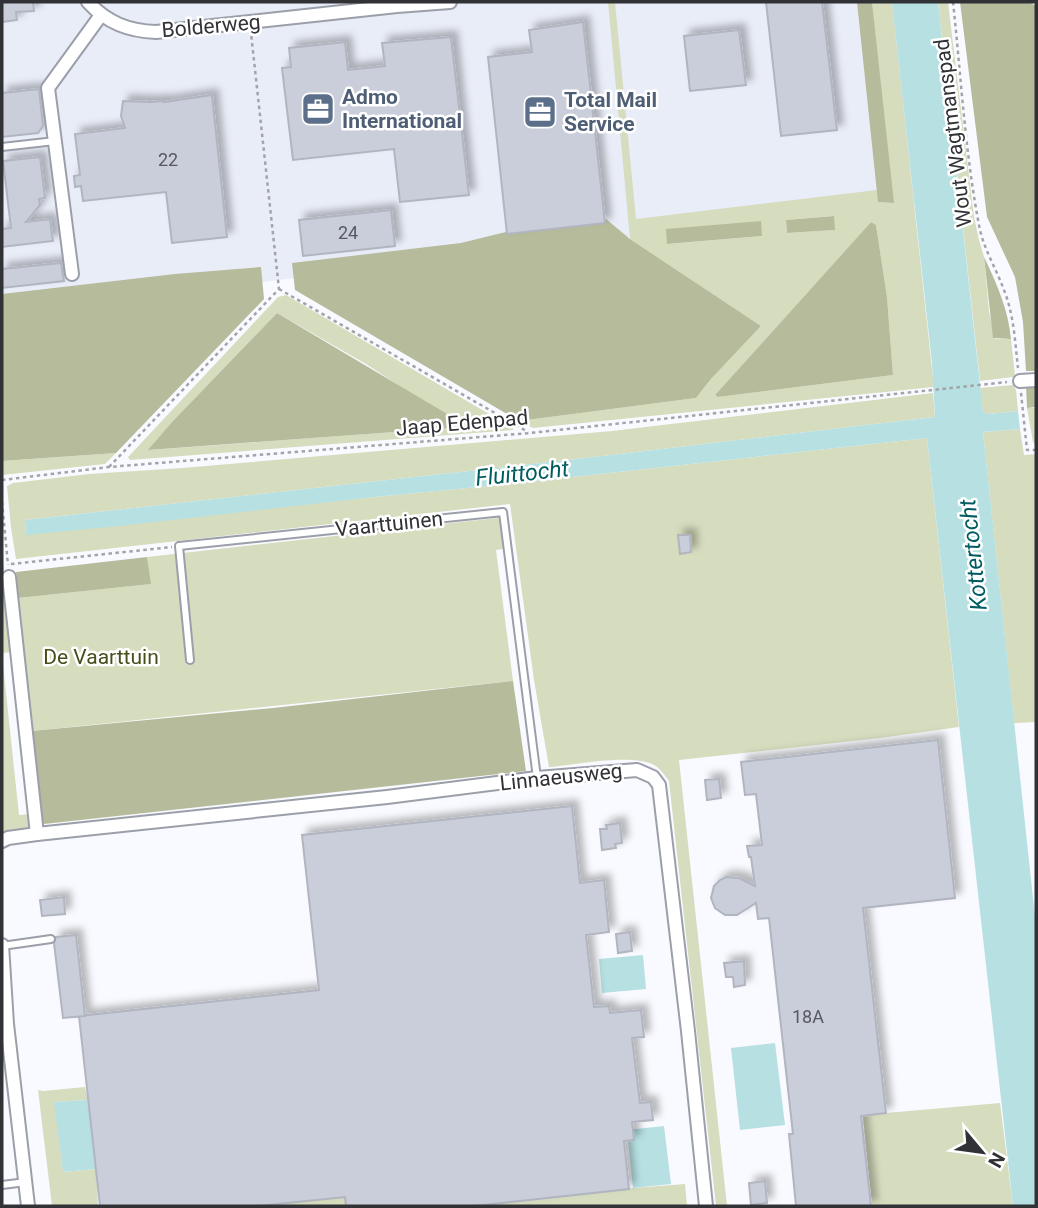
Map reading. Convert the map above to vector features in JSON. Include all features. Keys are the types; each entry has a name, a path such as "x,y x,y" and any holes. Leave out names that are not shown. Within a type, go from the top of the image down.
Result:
{"street":[{"name":"Bolderweg","path":"88,2 101,15 120,26 156,32 397,4 450,2"},
{"path":"72,274 48,88 101,15"},
{"path":"1018,381 1036,380"},
{"path":"8,571 37,834"},
{"name":"Linnaeusweg","path":"5,840 37,834 387,797 537,778 637,770 653,777 659,785 706,1206"},
{"path":"2,945 4,1024 28,1206"}],"lane":[{"path":"2,147 55,141"},
{"name":"Vaarttuinen","path":"179,546 503,512 537,778"},
{"path":"179,546 190,660"},
{"path":"2,945 51,939"},
{"path":"2,1185 26,1182"}],"path":[{"name":"Wout Wagtmanspad","path":"953,2 979,226 984,247 1008,302 1014,332 1027,450 1036,450"},
{"path":"109,467 279,289 250,22"},
{"path":"279,289 530,433"},
{"name":"Jaap Edenpad","path":"2,480 109,467 530,433 1018,381"},
{"path":"2,502 8,571 179,546"}],"shaded area":[{"path":"2,2 916,2 937,199 2,314"}],"green space":[{"path":"608,2 615,2 636,219 877,190 879,202 893,203 872,2 892,2 934,387 533,428 519,421 696,398 761,326 630,239","holes":["833,216 834,230 787,233 786,220","760,221 762,236 668,244","871,222 876,225 887,297 893,375 718,397 715,395"]},
{"path":"857,2 872,2 894,203 878,202"},
{"path":"938,2 948,2 974,217 984,257 989,311 995,339 1011,339 1013,377 980,381"},
{"path":"960,2 1029,2 1036,6 1036,371 1026,371 1023,322 1015,277 987,217"},
{"path":"834,216 835,230 787,233 786,220"},
{"path":"606,219 630,239 761,326 696,398 519,421 295,290 292,263 461,243 510,231"},
{"path":"761,221 762,236 667,244 666,229"},
{"path":"871,222 876,225 887,297 893,375 718,397 715,395"},
{"path":"984,257 1001,297 1011,339 993,338"},
{"path":"261,267 264,299 116,453 2,461 2,294"},
{"path":"286,295 513,430 130,460 128,457 278,297","holes":["277,313 366,364 462,427 149,450 172,422"]},
{"path":"277,313 464,424 463,427 148,450"},
{"path":"1036,384 1036,407 1027,408 1026,385"},
{"path":"1013,385 1018,411 983,413 980,388"},
{"path":"933,393 935,417 25,520 26,534 927,438 959,727 679,760 727,1206 716,1206 669,781 654,765 632,760 549,767 510,504 16,559 7,486 13,483 89,474 612,431"},
{"path":"1027,408 1036,408 1036,445 1033,442"},
{"path":"1020,429 1024,455 1036,454 1036,722 1014,723 983,432"},
{"path":"116,453 105,464 2,475 2,461"},
{"name":"De Vaarttuin","path":"506,517 509,548 496,550 513,681 32,731 18,598 150,584 147,557"},
{"path":"2,551 13,652 2,653"},
{"path":"147,557 151,584 18,598 16,572"},
{"path":"2,655 19,815 31,814 31,826 29,829 2,835"},
{"path":"513,681 526,771 44,824 40,817 32,731"},
{"path":"85,1087 88,1100 55,1102 63,1172 96,1169 98,1206 52,1206 38,1090"},
{"path":"1000,1103 1013,1206 872,1206 863,1115"},
{"path":"685,1184 687,1206 471,1206 633,1188"},
{"path":"347,1195 349,1206 253,1206"}],"water":[{"path":"892,2 938,2 983,412 989,414 1018,411 1020,429 983,432 1036,926 1036,1206 1013,1206 927,438 26,535 25,520 935,417 932,363"},
{"path":"643,955 646,989 602,993 599,959"},
{"path":"775,1043 785,1125 740,1130 731,1048"},
{"path":"88,1100 96,1169 63,1172 54,1102"},
{"path":"664,1126 671,1184 633,1188 627,1130"}],"building":[{"path":"2,2 33,2 34,11 16,12 17,20 2,22"},
{"path":"766,2 822,2 837,130 781,136"},
{"path":"583,22 605,223 507,234 488,57 532,52 529,30"},
{"path":"739,30 746,85 690,91 684,36"},
{"path":"451,37 469,195 400,202 394,149 293,160 282,68 291,67 289,48 345,42 348,70 385,66 382,43"},
{"path":"39,89 43,126 38,133 2,137 2,93"},
{"path":"212,95 227,237 172,243 166,192 83,201 81,186 75,187 74,176 80,175 75,134 125,128 121,116 123,101 164,102"},
{"path":"40,157 45,198 39,199 40,205 26,222 50,219 53,241 2,247 2,229 11,228 3,161"},
{"path":"391,210 395,246 303,256 299,220"},
{"path":"61,263 64,281 2,288 2,269"},
{"path":"678,535 690,535 691,552 680,554"},
{"path":"938,740 955,898 863,908 886,1113 861,1116 871,1206 796,1206 789,1134 793,1134 769,918 758,919 756,903 737,915 725,915 715,908 711,898 714,886 726,877 739,878 755,886 747,846 762,845 756,794 745,795 741,762"},
{"path":"719,779 721,798 707,800 705,780"},
{"path":"572,806 580,883 604,880 609,932 586,935 594,1007 609,1006 610,1013 641,1010 644,1037 632,1038 640,1103 651,1102 653,1120 632,1122 634,1140 624,1141 629,1189 474,1206 346,1206 345,1197 258,1206 100,1206 79,1016 319,990 302,835"},
{"path":"620,823 622,843 615,844 616,848 602,850 600,829 607,829 606,825"},
{"path":"64,897 65,914 42,916 40,900"},
{"path":"630,932 632,951 618,953 616,934"},
{"path":"76,935 85,1016 63,1018 54,943 56,937"},
{"path":"744,961 745,985 734,987 733,977 726,977 724,963"},
{"path":"765,1181 767,1203 751,1205 749,1183"}],"place":[{"name":"Admo International","path":"318,109"},
{"name":"Total Mail Service","path":"540,112"}],"water label":[{"name":"Fluittocht","path":"522,473"},
{"name":"Kottertocht","path":"973,555"}]}
